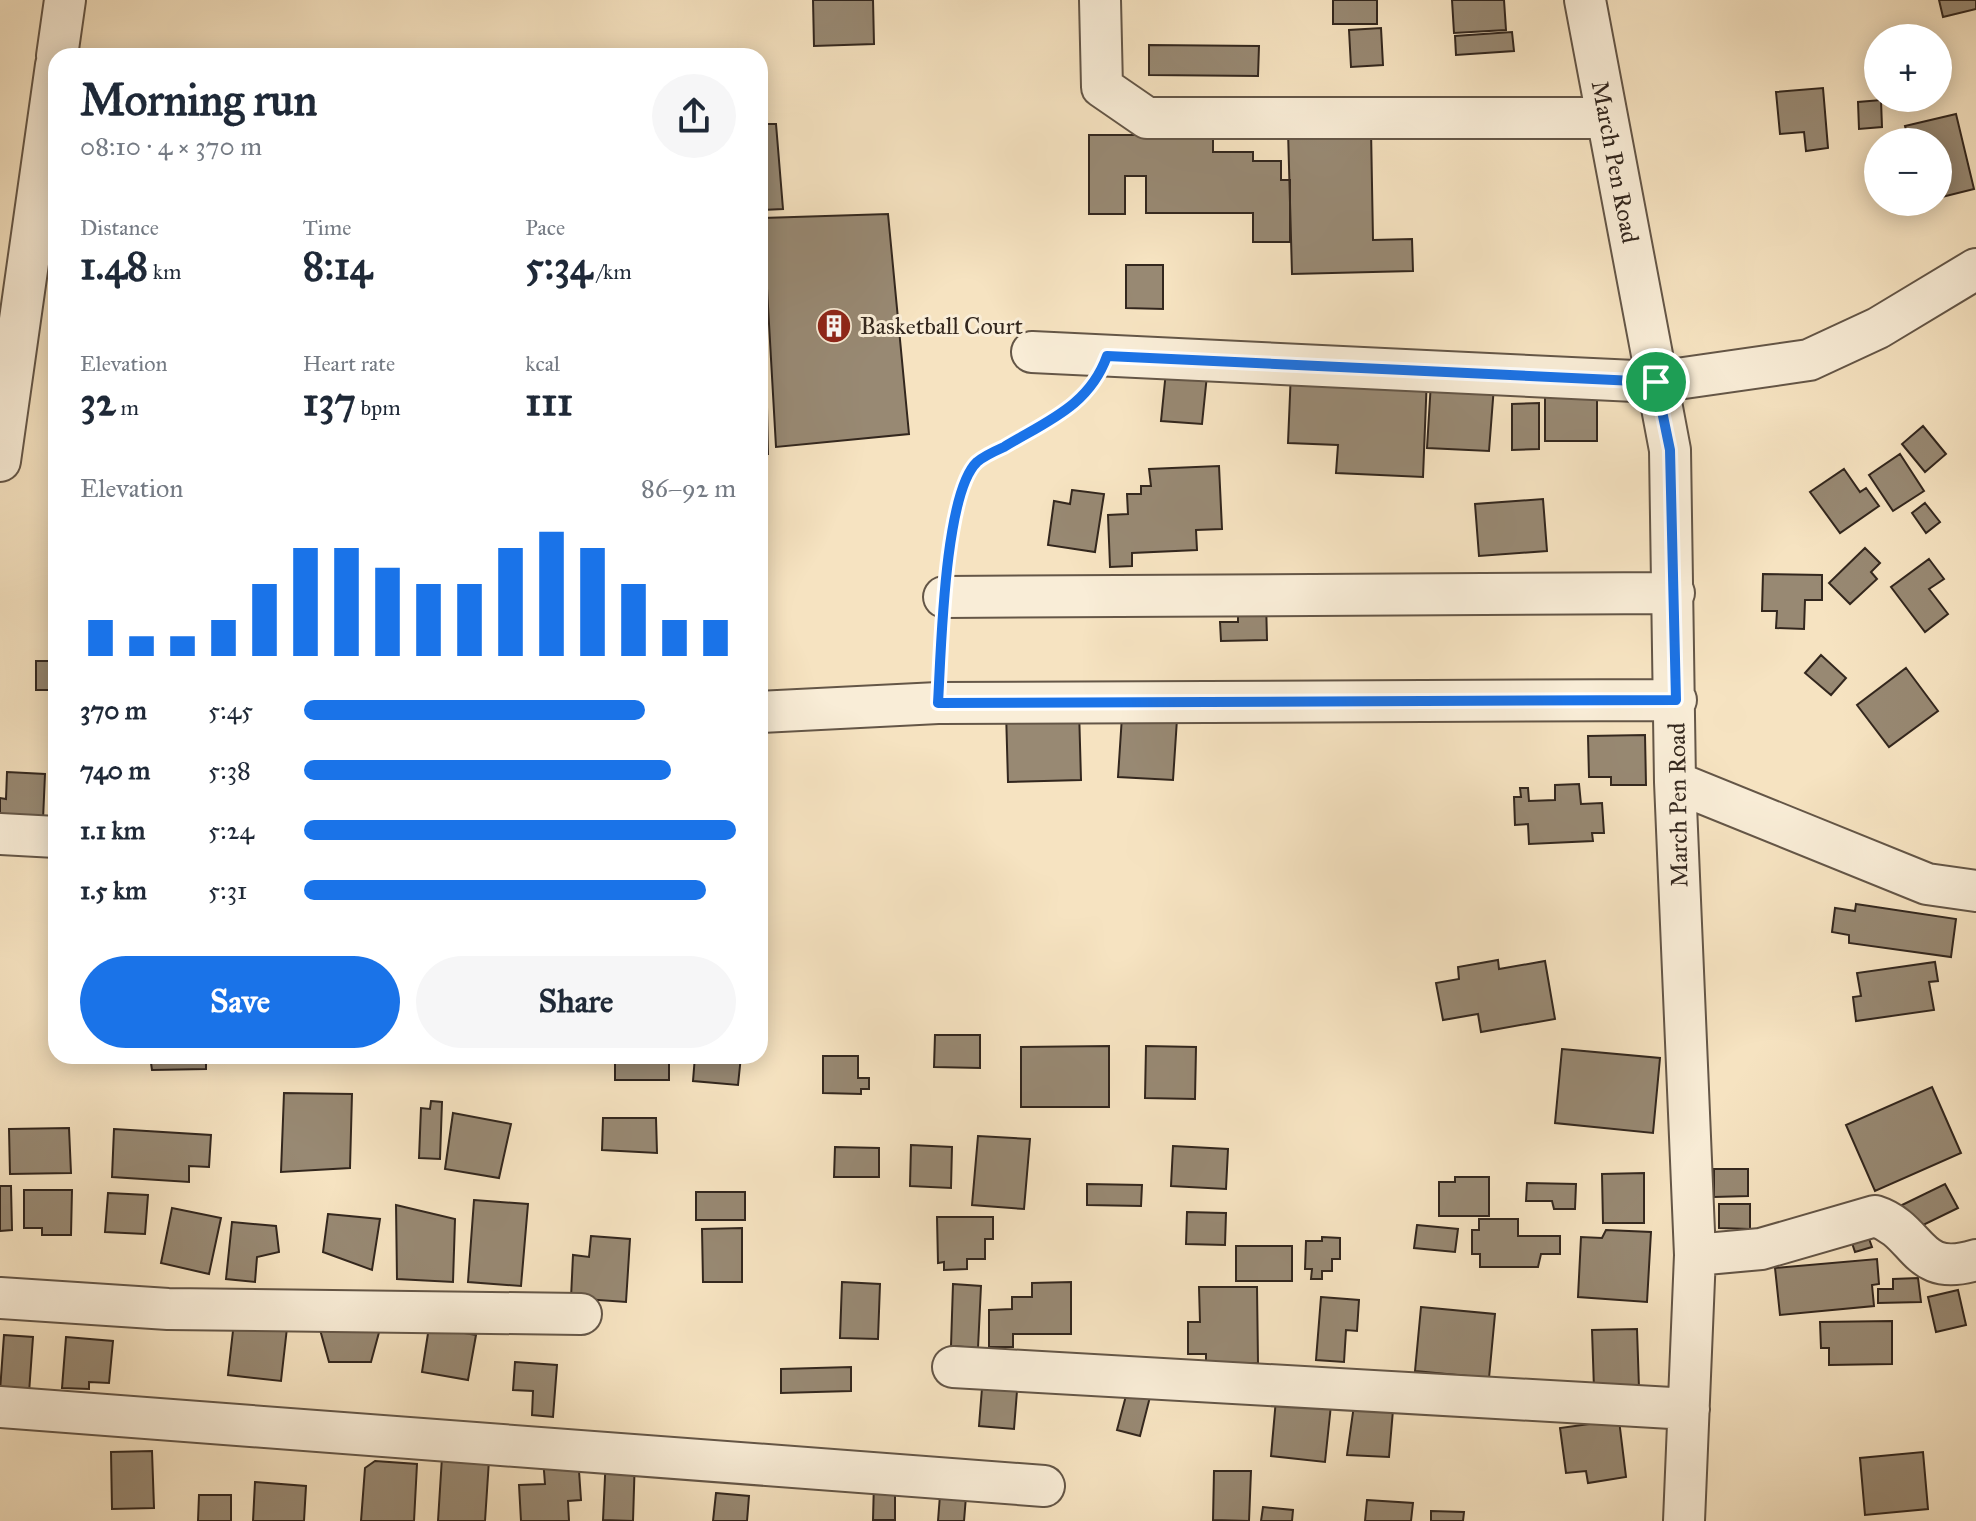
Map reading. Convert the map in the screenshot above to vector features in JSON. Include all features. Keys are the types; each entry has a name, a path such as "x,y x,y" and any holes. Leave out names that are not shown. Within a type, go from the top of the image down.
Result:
{"street":[{"path":"58,48 65,0"},
{"path":"1100,0 1102,87 1147,118 1607,118"},
{"name":"March Pen Road","path":"1585,0 1670,450 1675,782 1695,1255 1684,1521"},
{"path":"0,461 48,122"},
{"path":"1032,352 1656,382 1809,360 1878,328 1976,269"},
{"path":"944,597 1674,593"},
{"path":"768,712 938,703 1676,700"},
{"path":"1675,782 1927,884 1976,891"},
{"path":"0,834 48,837"},
{"path":"1695,1255 1761,1249 1875,1216 1891,1221 1933,1262 1953,1267 1976,1260"},
{"path":"0,1298 168,1309 581,1314"},
{"path":"953,1367 1689,1409"},
{"path":"0,1407 1044,1486"}],"path":[{"path":"938,703 944,597 960,490 976,462 1083,399 1099,378 1107,356"}],"building":[{"path":"813,0 873,0 874,44 814,46"},
{"path":"1333,0 1377,0 1377,24 1333,24"},
{"path":"1452,0 1504,0 1506,30 1454,33"},
{"path":"1939,0 1976,0 1976,9 1943,17"},
{"path":"1381,28 1383,65 1351,67 1349,30"},
{"path":"1512,32 1514,51 1456,55 1455,36"},
{"path":"1149,45 1259,46 1258,76 1149,75"},
{"path":"1823,88 1828,148 1806,151 1804,132 1780,134 1776,92"},
{"path":"1864,101 1864,112 1881,112 1882,127 1859,129 1858,102"},
{"path":"1956,114 1974,189 1952,194 1952,128 1905,126"},
{"path":"768,124 776,124 783,209 768,210"},
{"path":"1371,129 1373,240 1412,239 1413,271 1292,274 1288,131"},
{"path":"1089,135 1213,135 1213,152 1253,152 1253,161 1281,161 1281,180 1290,180 1290,242 1253,242 1253,213 1146,213 1146,176 1125,176 1125,214 1089,214"},
{"name":"Basketball Court","path":"888,214 909,434 776,447 768,306 768,218"},
{"path":"1126,265 1163,265 1163,309 1126,308"},
{"path":"1166,371 1207,375 1202,424 1161,421"},
{"path":"1291,371 1427,376 1423,477 1336,473 1338,445 1288,443"},
{"path":"1431,382 1494,386 1489,451 1427,448"},
{"path":"1545,382 1597,383 1597,441 1545,441"},
{"path":"1539,403 1539,449 1512,450 1512,404"},
{"path":"1923,426 1946,454 1925,472 1902,444"},
{"path":"1900,454 1924,491 1893,511 1869,475"},
{"path":"1219,466 1222,529 1196,530 1197,550 1132,553 1132,566 1110,567 1108,515 1128,514 1127,494 1141,494 1141,486 1151,486 1149,469"},
{"path":"1844,469 1860,492 1866,488 1879,506 1840,533 1810,492"},
{"path":"1072,490 1104,494 1095,552 1048,545 1054,501 1070,504"},
{"path":"1543,499 1547,551 1479,556 1475,504"},
{"path":"1925,503 1940,522 1926,533 1912,513"},
{"path":"1865,548 1880,563 1871,572 1877,579 1850,604 1829,583"},
{"path":"1929,559 1944,579 1929,589 1948,614 1925,632 1891,587"},
{"path":"1763,574 1822,575 1822,600 1805,600 1804,629 1776,628 1777,611 1762,611"},
{"path":"1266,600 1267,640 1221,641 1220,622 1238,622 1238,601"},
{"path":"1821,655 1846,678 1831,695 1805,673"},
{"path":"36,661 48,661 48,690 36,690"},
{"path":"1906,668 1938,711 1889,747 1857,705"},
{"path":"1079,709 1081,780 1008,782 1006,711"},
{"path":"1122,716 1177,719 1173,780 1118,777"},
{"path":"1645,735 1646,785 1611,785 1611,777 1589,777 1588,736"},
{"path":"7,772 45,774 43,820 0,818 0,798 6,799"},
{"path":"1579,784 1581,804 1602,803 1604,833 1592,833 1593,841 1529,844 1528,824 1515,825 1514,797 1521,797 1520,788 1528,788 1529,801 1555,800 1555,785"},
{"path":"1856,904 1956,919 1951,957 1849,943 1849,935 1832,932 1835,908 1855,911"},
{"path":"1498,960 1499,969 1545,961 1555,1019 1481,1032 1478,1014 1443,1020 1436,983 1459,979 1458,967"},
{"path":"1935,962 1938,981 1929,982 1934,1010 1856,1021 1853,997 1861,996 1857,973"},
{"path":"935,1035 980,1035 980,1068 934,1067"},
{"path":"1109,1046 1109,1107 1021,1107 1021,1047"},
{"path":"1146,1046 1196,1047 1195,1099 1145,1098"},
{"path":"1562,1049 1660,1058 1653,1133 1555,1123"},
{"path":"823,1056 858,1056 858,1078 869,1078 869,1089 861,1089 861,1094 823,1093"},
{"path":"151,1064 206,1064 206,1069 152,1070"},
{"path":"615,1064 669,1064 669,1080 615,1080"},
{"path":"694,1064 740,1064 738,1085 693,1081"},
{"path":"1932,1087 1961,1153 1875,1191 1846,1125"},
{"path":"284,1093 352,1094 350,1168 281,1172"},
{"path":"431,1101 442,1102 440,1159 419,1158 421,1108 430,1109"},
{"path":"453,1113 511,1124 499,1178 445,1169"},
{"path":"603,1118 656,1118 657,1153 602,1150"},
{"path":"69,1128 71,1173 10,1174 9,1129"},
{"path":"114,1129 211,1135 209,1167 189,1166 189,1182 112,1177"},
{"path":"978,1136 1030,1139 1024,1209 972,1205"},
{"path":"911,1145 952,1147 951,1188 910,1186"},
{"path":"1173,1146 1228,1149 1226,1189 1171,1186"},
{"path":"835,1147 879,1148 879,1177 834,1177"},
{"path":"1714,1169 1748,1169 1748,1196 1714,1197"},
{"path":"1644,1173 1644,1223 1603,1223 1602,1174"},
{"path":"1455,1177 1489,1177 1489,1216 1439,1216 1439,1182 1455,1182"},
{"path":"1527,1183 1576,1184 1575,1209 1554,1209 1552,1201 1526,1201"},
{"path":"1087,1184 1142,1185 1141,1206 1087,1205"},
{"path":"1945,1184 1958,1208 1915,1229 1902,1205"},
{"path":"0,1186 11,1186 12,1230 0,1231"},
{"path":"24,1190 72,1190 71,1235 42,1235 42,1228 24,1228"},
{"path":"696,1192 745,1192 745,1220 696,1220"},
{"path":"108,1193 148,1195 145,1234 105,1232"},
{"path":"474,1200 528,1204 521,1286 468,1282"},
{"path":"1719,1204 1750,1204 1750,1229 1719,1228"},
{"path":"396,1205 455,1219 453,1282 397,1279"},
{"path":"172,1208 221,1218 209,1274 161,1263"},
{"path":"1187,1212 1226,1213 1225,1245 1186,1244"},
{"path":"328,1214 380,1219 372,1270 323,1252"},
{"path":"937,1217 993,1217 993,1239 985,1239 985,1259 967,1259 967,1269 944,1270 944,1262 938,1263"},
{"path":"1479,1219 1518,1219 1518,1236 1560,1236 1560,1254 1541,1254 1538,1267 1480,1267 1480,1254 1472,1254 1472,1230 1479,1230"},
{"path":"232,1222 276,1226 279,1252 257,1257 255,1282 226,1279"},
{"path":"1417,1225 1458,1229 1455,1252 1414,1248"},
{"path":"1864,1225 1872,1247 1855,1252 1848,1231"},
{"path":"742,1228 742,1282 703,1282 702,1229"},
{"path":"1606,1230 1651,1232 1647,1302 1578,1297 1581,1237 1602,1238"},
{"path":"591,1236 630,1239 626,1302 571,1298 573,1255 589,1257"},
{"path":"1322,1237 1340,1238 1340,1259 1332,1259 1332,1271 1322,1271 1322,1279 1311,1279 1312,1269 1305,1269 1306,1241 1322,1241"},
{"path":"1236,1246 1292,1246 1292,1281 1236,1281"},
{"path":"1877,1259 1879,1284 1872,1285 1874,1306 1780,1315 1775,1268"},
{"path":"1918,1278 1921,1302 1878,1303 1878,1289 1893,1289 1893,1279"},
{"path":"842,1282 880,1284 878,1339 840,1338"},
{"path":"1071,1282 1071,1334 1013,1334 1013,1347 989,1347 989,1310 1012,1309 1012,1297 1032,1297 1032,1283"},
{"path":"953,1284 981,1286 978,1348 951,1346"},
{"path":"1199,1287 1257,1287 1258,1363 1206,1364 1206,1354 1188,1354 1188,1322 1200,1322"},
{"path":"1958,1290 1966,1325 1936,1332 1928,1297"},
{"path":"1321,1297 1359,1300 1357,1331 1346,1330 1344,1362 1316,1360"},
{"path":"1421,1307 1495,1314 1489,1378 1415,1371"},
{"path":"235,1313 288,1319 281,1381 228,1375"},
{"path":"1892,1321 1892,1364 1829,1365 1829,1348 1821,1348 1820,1322"},
{"path":"381,1325 371,1362 329,1362 319,1326"},
{"path":"429,1327 476,1335 468,1380 422,1372"},
{"path":"1637,1329 1639,1388 1594,1389 1592,1330"},
{"path":"4,1335 33,1337 29,1393 0,1391"},
{"path":"66,1337 113,1341 109,1383 89,1382 89,1389 62,1388"},
{"path":"515,1362 557,1365 553,1417 532,1415 533,1391 513,1390"},
{"path":"851,1367 851,1391 781,1393 781,1369"},
{"path":"982,1388 1017,1391 1014,1429 979,1426"},
{"path":"1128,1388 1151,1393 1140,1436 1117,1430"},
{"path":"1276,1399 1331,1405 1325,1462 1271,1456"},
{"path":"1354,1405 1393,1410 1389,1457 1347,1455"},
{"path":"1619,1420 1626,1477 1588,1483 1586,1471 1566,1473 1560,1428"},
{"path":"152,1451 154,1508 112,1509 111,1452"},
{"path":"1923,1452 1928,1509 1865,1515 1860,1458"},
{"path":"606,1455 635,1456 633,1521 603,1520"},
{"path":"578,1456 581,1500 568,1501 569,1521 521,1521 519,1485 545,1484 543,1458"},
{"path":"442,1457 489,1460 485,1521 438,1521"},
{"path":"375,1461 417,1464 414,1521 361,1521 365,1468"},
{"path":"942,1469 968,1472 964,1521 938,1521"},
{"path":"1214,1471 1251,1471 1249,1521 1213,1520"},
{"path":"874,1481 895,1481 895,1520 873,1520"},
{"path":"255,1482 306,1486 304,1521 253,1521"},
{"path":"716,1493 749,1496 747,1521 713,1521"},
{"path":"199,1495 231,1495 231,1521 198,1521"},
{"path":"1367,1500 1413,1503 1411,1521 1365,1521"},
{"path":"1263,1507 1293,1510 1292,1521 1261,1521"},
{"path":"1431,1511 1464,1512 1463,1521 1431,1521"}],"place":[{"name":"Basketball Court","path":"834,326"}],"route":[{"path":"1107,356 1656,382 1670,450 1676,700 938,703 944,597 960,490 976,462 1083,399 1099,378 1107,356"}]}
